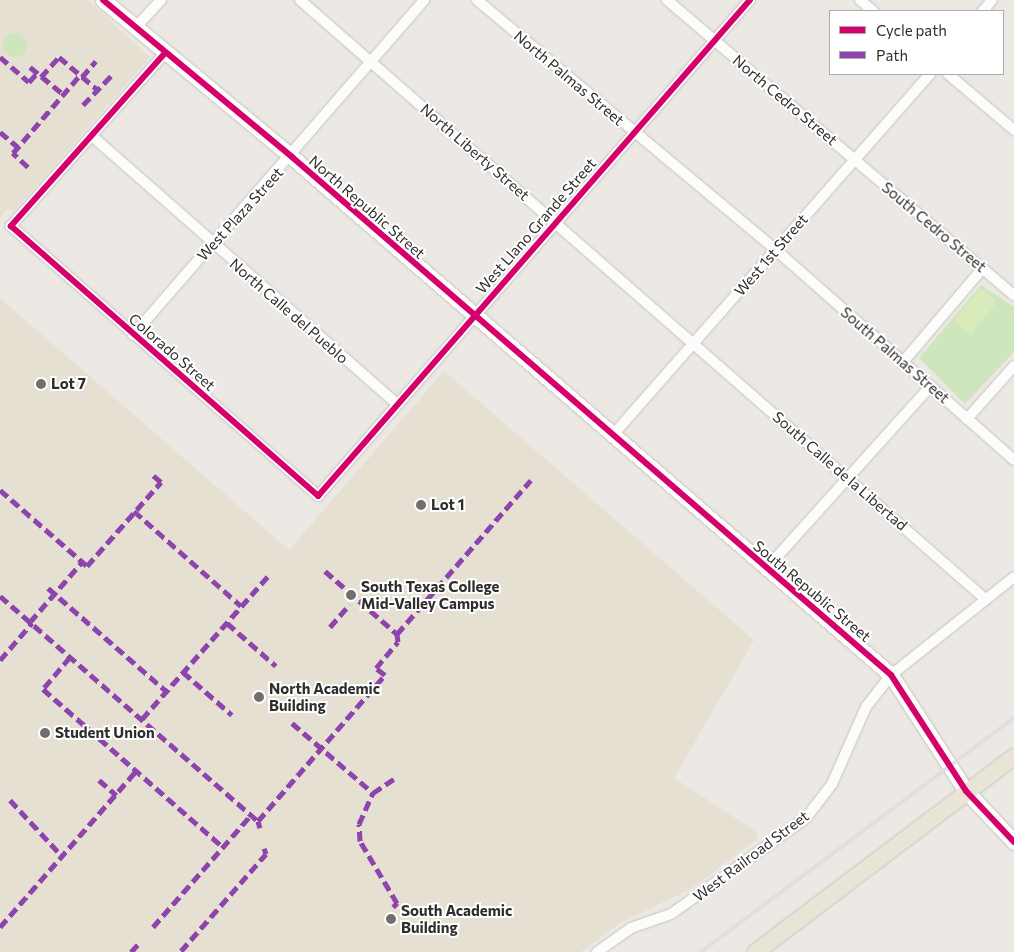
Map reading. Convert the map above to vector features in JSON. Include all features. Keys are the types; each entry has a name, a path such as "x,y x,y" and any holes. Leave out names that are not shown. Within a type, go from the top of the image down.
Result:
{"main road":[{"path":"756,952 1014,756"}],"street":[{"name":"North Republic Street","path":"103,0 292,157 612,436"},
{"path":"136,28 161,0"},
{"name":"North Liberty Street","path":"300,0 695,345"},
{"name":"West Plaza Street","path":"133,335 292,157 424,0"},
{"name":"North Palmas Street","path":"478,0 633,133 776,250"},
{"name":"North Cedro Street","path":"667,0 855,159"},
{"name":"West Llano Grande Street","path":"318,496 750,0"},
{"path":"860,0 872,10"},
{"path":"984,10 992,0"},
{"path":"92,136 165,53"},
{"name":"West 1st Street","path":"612,436 695,345 929,75"},
{"path":"949,75 1014,130"},
{"name":"Colorado Street","path":"92,136 11,226 318,496"},
{"name":"North Calle del Pueblo","path":"92,136 212,245 397,404"},
{"name":"South Cedro Street","path":"855,159 1014,293"},
{"name":"South Palmas Street","path":"776,250 1014,460"},
{"path":"903,362 983,268"},
{"name":"South Calle de la Libertad","path":"695,345 984,598"},
{"path":"967,419 1014,366"},
{"path":"766,569 850,479 930,387"},
{"name":"South Republic Street","path":"612,436 891,675 966,791 1014,842"},
{"name":"West Railroad Street","path":"597,952 631,928 671,914 806,818 832,784 866,706 891,675 984,598 1014,577"}],"shaded area":[{"path":"0,0 88,0 150,57 14,211 7,209 0,218"},
{"name":"South Texas College Mid-Valley Campus","path":"0,298 289,550 444,371 754,640 674,778 757,832 757,839 691,889 620,923 581,952 0,952"}],"green space":[{"path":"15,33 20,34 26,40 26,50 20,56 15,57 10,56 4,50 3,45 4,40 10,34"},
{"path":"981,285 1014,307 1014,352 965,404 919,358"},
{"path":"980,288 997,302 971,334 954,321"}],"railway":[{"path":"701,952 1014,718"}],"marked path":[{"path":"0,57 29,82 37,73"},
{"path":"41,77 59,57 99,91"},
{"path":"82,77 96,61"},
{"path":"30,67 63,94"},
{"path":"28,167 13,153 80,75"},
{"path":"83,105 112,75"},
{"path":"0,132 18,147"},
{"path":"0,490 87,566 161,482 153,475"},
{"path":"258,821 385,675 376,668 398,642 397,634 531,480"},
{"path":"134,511 241,606"},
{"path":"30,622 82,562"},
{"path":"325,571 397,634"},
{"path":"142,719 270,574"},
{"path":"48,588 166,691"},
{"path":"0,596 258,821 260,828"},
{"path":"330,627 350,604"},
{"path":"0,660 32,623"},
{"path":"227,623 276,666"},
{"path":"70,657 43,689 223,847"},
{"path":"183,672 232,715"},
{"path":"292,723 373,793"},
{"path":"0,927 136,771"},
{"path":"393,907 397,903 360,841 359,824 373,793 395,778"},
{"path":"99,780 116,795"},
{"path":"10,800 62,856"},
{"path":"153,927 251,815"},
{"path":"181,951 266,854 264,848"},
{"path":"131,952 140,942"}],"cycle path":[{"path":"103,0 292,157 891,675 966,791 1014,842"},
{"path":"165,53 11,226 318,496 750,0"}],"place":[{"name":"Lot 7","path":"41,384"},
{"name":"Lot 1","path":"421,505"},
{"name":"South Texas College Mid-Valley Campus","path":"351,595"},
{"name":"North Academic Building","path":"259,697"},
{"name":"Student Union","path":"45,733"},
{"name":"South Academic Building","path":"391,919"}]}
